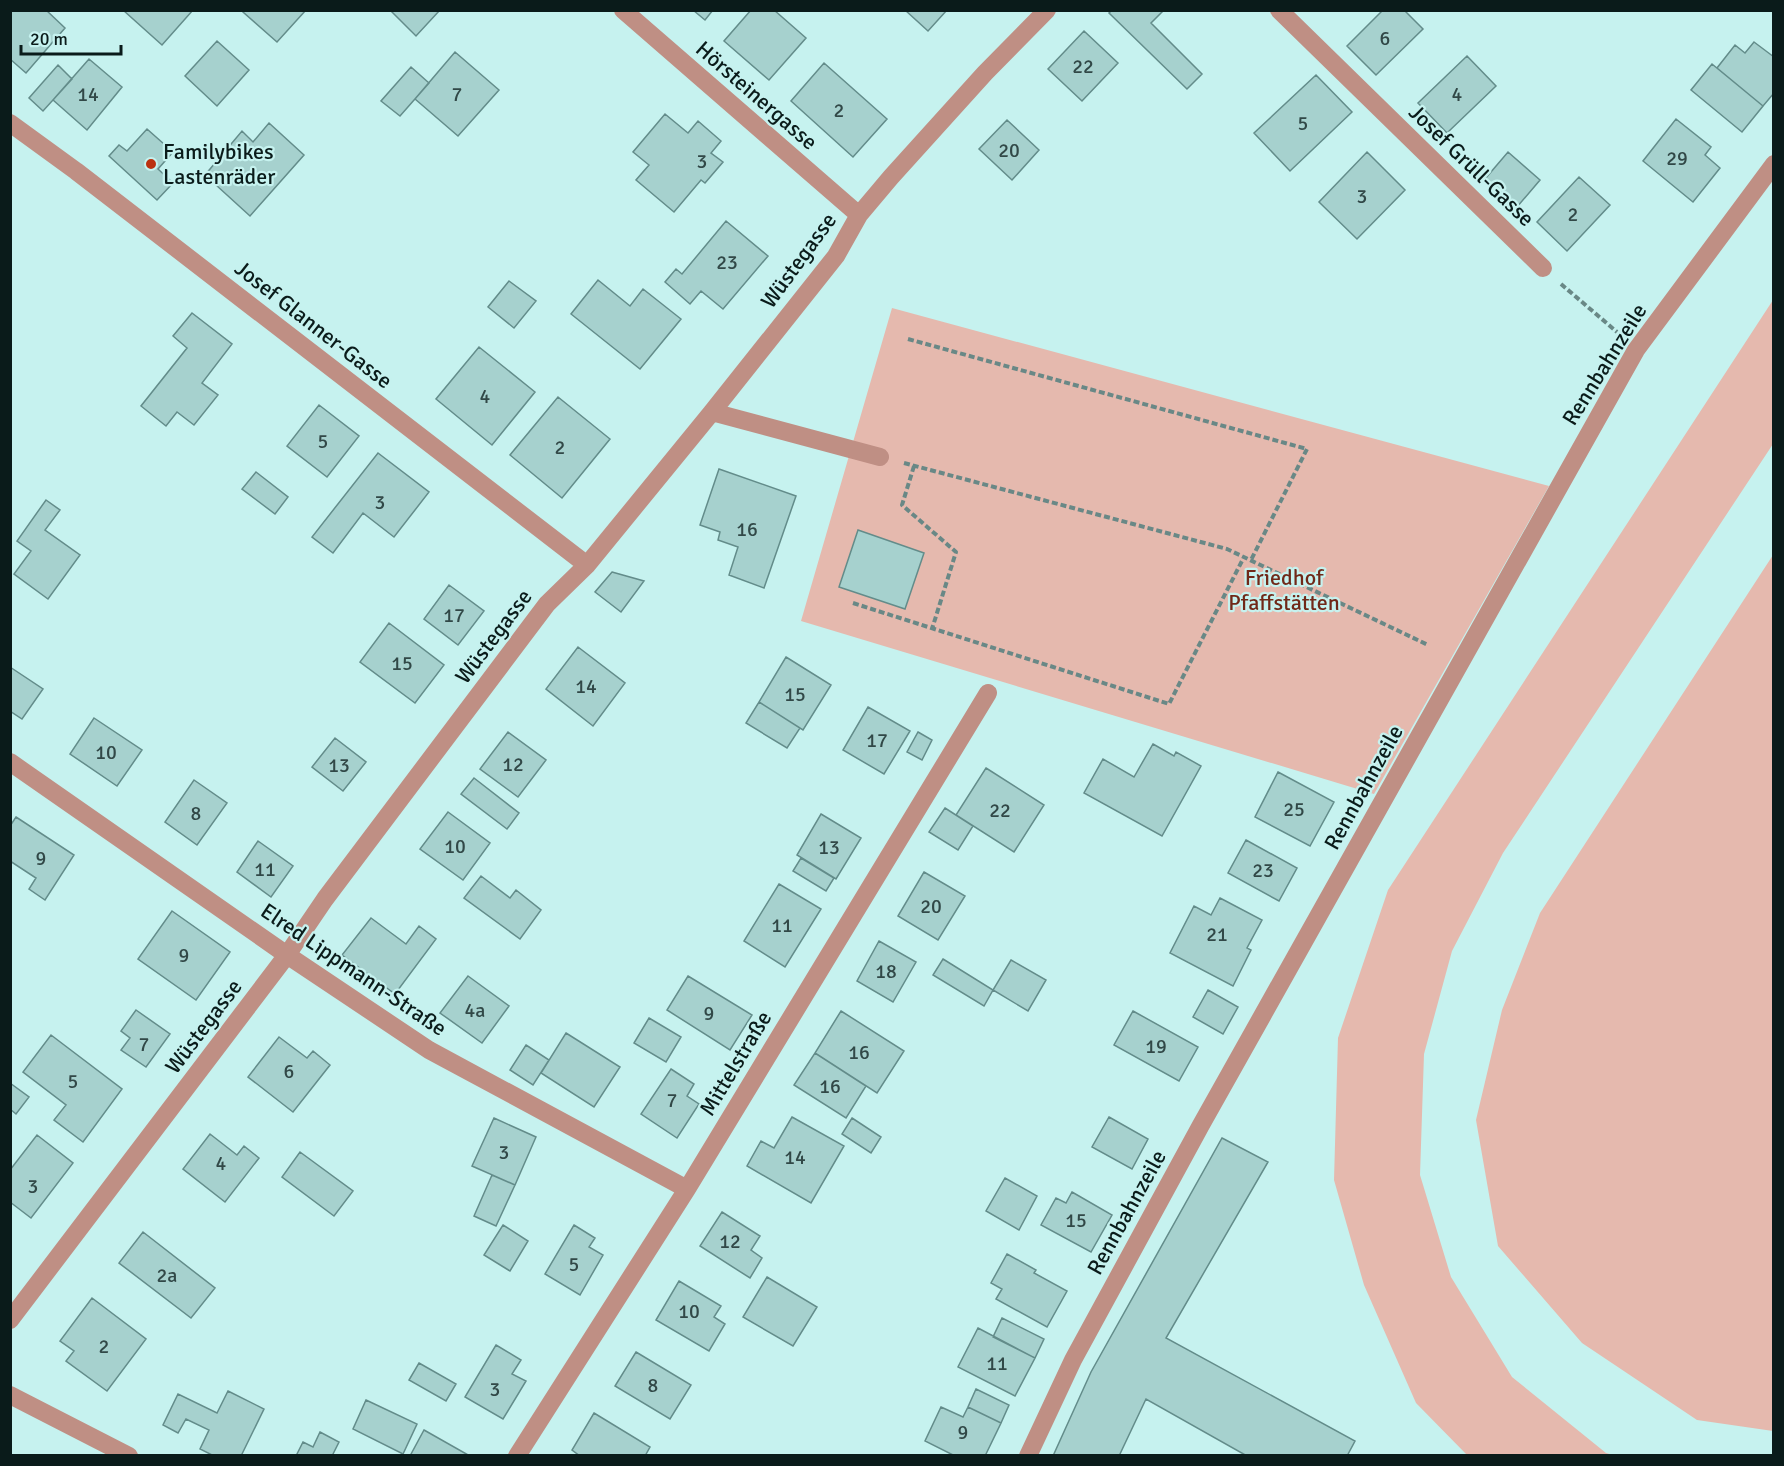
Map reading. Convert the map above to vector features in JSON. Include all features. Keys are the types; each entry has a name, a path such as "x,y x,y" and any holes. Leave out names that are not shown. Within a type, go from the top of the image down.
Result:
{"street":[{"name":"Hörsteinergasse","path":"623,10 859,215"},
{"name":"Wüstegasse","path":"10,1320 287,955 332,889 547,604 587,565 712,412 837,256 859,215 985,73 1047,10"},
{"name":"Josef Grüll-Gasse","path":"1279,10 1543,268"},
{"name":"Josef Glanner-Gasse","path":"10,123 76,171 587,565"},
{"name":"Rennbahnzeile","path":"1028,1455 1073,1360 1201,1125 1636,350 1773,164"},
{"path":"712,412 880,457"},
{"name":"Mittelstraße","path":"517,1455 687,1189 988,693"},
{"name":"Elred Lippmann-Straße","path":"10,762 287,955 429,1050 687,1189"},
{"path":"10,1395 129,1455"}],"path":[{"path":"1543,268 1636,350"},
{"path":"908,339 1308,449 1251,560"},
{"path":"880,457 1227,549 1428,645"},
{"path":"914,466 903,505 956,552 932,629"},
{"path":"853,603 1169,704 1245,557"}],"green space":[{"path":"1773,300 1773,444 1503,853 1452,951 1424,1054 1420,1175 1451,1277 1512,1377 1606,1453 1613,1455 1467,1455 1416,1403 1364,1285 1334,1180 1338,1038 1388,890"},
{"name":"Friedhof Pfaffstätten","path":"892,308 1549,486 1374,794 801,621"},
{"path":"1773,555 1773,1431 1697,1420 1582,1343 1498,1246 1476,1120 1502,1010 1540,913"}],"building":[{"path":"10,10 46,10 65,28 26,73 10,59"},
{"path":"123,10 193,10 162,45"},
{"path":"244,10 306,10 277,42 243,12"},
{"path":"390,10 440,10 416,36"},
{"path":"693,10 713,10 705,20"},
{"path":"751,10 774,10 806,38 769,80 724,41"},
{"path":"905,10 947,10 928,31"},
{"path":"1112,10 1164,10 1151,23 1202,74 1187,89 1109,13"},
{"path":"1383,10 1404,10 1423,29 1376,75 1347,46"},
{"path":"1084,31 1118,63 1082,101 1048,69"},
{"path":"217,41 249,70 217,106 185,76"},
{"path":"1754,42 1774,57 1774,93 1763,106 1717,68 1735,45 1745,53"},
{"path":"455,52 499,90 458,136 415,99"},
{"path":"1467,56 1496,86 1447,133 1418,103"},
{"path":"89,59 122,87 87,130 53,100"},
{"path":"824,63 887,119 853,157 791,101"},
{"path":"1712,64 1763,106 1742,132 1691,90"},
{"path":"58,65 72,79 43,111 29,98"},
{"path":"411,67 429,83 400,116 381,101"},
{"path":"1316,75 1352,112 1290,171 1254,133"},
{"path":"665,114 688,133 698,121 721,141 711,153 723,162 705,183 701,180 674,212 636,180 649,165 633,152"},
{"path":"1676,119 1711,147 1705,155 1720,168 1693,202 1643,161"},
{"path":"1007,120 1039,150 1012,180 979,149"},
{"path":"269,123 304,155 250,216 205,175 242,131 253,142"},
{"path":"147,129 173,152 158,169 173,183 157,200 109,156 119,145 127,151"},
{"path":"1367,152 1405,190 1357,239 1319,202"},
{"path":"1508,152 1540,180 1517,207 1485,179"},
{"path":"1579,177 1610,205 1567,251 1537,222"},
{"path":"726,221 768,256 723,309 701,291 690,304 665,282 676,269 682,274"},
{"path":"598,280 630,306 643,289 681,319 640,369 571,314"},
{"path":"509,281 536,301 514,328 488,307"},
{"path":"192,313 232,344 202,383 218,395 194,425 177,412 166,426 141,406 187,348 173,336"},
{"path":"479,347 535,392 492,445 436,399"},
{"path":"558,397 610,439 562,498 510,455"},
{"path":"319,405 359,436 327,477 287,446"},
{"path":"378,453 429,492 394,537 363,513 333,553 312,537"},
{"path":"719,469 796,496 764,588 729,575 738,547 718,540 720,532 700,525"},
{"path":"256,472 288,497 275,514 242,489"},
{"path":"46,500 60,510 45,530 80,555 48,599 14,574 31,551 17,541"},
{"path":"858,530 924,553 905,609 839,587"},
{"path":"612,572 644,581 621,612 595,592"},
{"path":"449,585 484,611 458,645 424,619"},
{"path":"389,623 444,665 415,703 360,662"},
{"path":"578,647 625,683 593,726 546,689"},
{"path":"786,657 831,685 803,730 759,702"},
{"path":"10,667 43,689 22,719 10,711"},
{"path":"759,702 800,728 787,748 746,723"},
{"path":"868,707 910,731 884,774 843,750"},
{"path":"94,718 142,750 117,786 70,754"},
{"path":"508,732 546,760 518,797 480,769"},
{"path":"918,732 932,740 922,760 907,752"},
{"path":"335,738 366,762 343,791 312,767"},
{"path":"1153,744 1174,756 1176,752 1201,766 1162,836 1084,793 1103,759 1134,777"},
{"path":"986,768 1044,805 1014,852 956,815"},
{"path":"1278,772 1334,802 1310,846 1255,817"},
{"path":"474,778 519,813 507,829 461,794"},
{"path":"194,780 227,803 197,845 165,822"},
{"path":"945,808 973,826 958,850 929,832"},
{"path":"448,812 490,843 463,880 420,849"},
{"path":"821,814 861,838 836,879 797,855"},
{"path":"16,817 74,855 45,900 29,889 36,878 10,861 10,826"},
{"path":"1246,840 1297,868 1279,901 1228,873"},
{"path":"258,841 293,866 271,897 237,872"},
{"path":"801,858 834,878 826,891 793,871"},
{"path":"924,872 965,896 938,940 898,916"},
{"path":"481,876 510,898 516,890 541,910 520,939 464,898"},
{"path":"779,884 821,909 785,967 744,941"},
{"path":"1220,898 1262,920 1247,948 1251,950 1233,986 1170,953 1194,906 1211,915"},
{"path":"172,911 230,952 196,1000 138,959"},
{"path":"371,918 406,944 419,926 436,939 395,994 342,955"},
{"path":"879,941 916,962 893,1002 857,981"},
{"path":"943,959 993,990 984,1006 933,975"},
{"path":"1011,960 1046,980 1028,1011 993,990"},
{"path":"468,976 509,1006 482,1043 440,1013"},
{"path":"688,976 752,1015 730,1050 667,1010"},
{"path":"1208,990 1238,1007 1223,1034 1193,1017"},
{"path":"136,1010 170,1034 146,1067 121,1050 130,1038 121,1031"},
{"path":"841,1011 904,1051 877,1093 815,1053"},
{"path":"1133,1011 1198,1047 1179,1081 1114,1045"},
{"path":"649,1018 681,1037 666,1062 634,1043"},
{"path":"566,1033 620,1067 594,1107 541,1073"},
{"path":"51,1035 122,1089 83,1142 54,1120 66,1105 23,1072"},
{"path":"279,1037 307,1058 313,1051 330,1065 293,1112 248,1077"},
{"path":"526,1045 549,1060 533,1085 510,1070"},
{"path":"815,1053 866,1086 846,1118 794,1085"},
{"path":"671,1069 694,1084 687,1096 699,1104 677,1138 641,1114"},
{"path":"10,1083 29,1097 16,1114 10,1109"},
{"path":"792,1117 844,1146 811,1203 747,1166 761,1141 774,1148"},
{"path":"1109,1117 1148,1139 1132,1169 1092,1147"},
{"path":"494,1118 536,1137 515,1185 472,1166"},
{"path":"852,1118 881,1137 871,1153 842,1134"},
{"path":"210,1134 237,1155 244,1146 259,1158 225,1202 183,1169"},
{"path":"37,1135 73,1163 31,1218 10,1202 10,1170"},
{"path":"1222,1138 1268,1162 1166,1338 1355,1441 1347,1456 1247,1456 1146,1399 1119,1456 1053,1456 1091,1372"},
{"path":"300,1152 353,1191 334,1216 282,1177"},
{"path":"492,1175 515,1185 496,1226 474,1216"},
{"path":"1005,1178 1037,1196 1019,1230 986,1211"},
{"path":"1072,1192 1112,1215 1091,1252 1041,1225 1056,1198 1066,1203"},
{"path":"722,1212 760,1236 751,1250 762,1258 750,1278 700,1246"},
{"path":"503,1225 528,1241 510,1271 484,1255"},
{"path":"574,1225 595,1238 589,1247 603,1255 580,1295 545,1274"},
{"path":"143,1232 215,1288 191,1318 119,1263"},
{"path":"1007,1254 1036,1270 1034,1273 1067,1291 1047,1327 996,1299 1002,1289 991,1283"},
{"path":"767,1277 817,1307 793,1346 743,1317"},
{"path":"679,1281 721,1306 714,1317 725,1324 709,1351 656,1320"},
{"path":"92,1298 146,1339 107,1391 66,1361 74,1351 60,1341"},
{"path":"1002,1318 1044,1339 1035,1358 993,1337"},
{"path":"978,1328 1035,1358 1015,1396 958,1367"},
{"path":"496,1345 521,1360 512,1374 526,1381 503,1419 465,1397"},
{"path":"636,1352 691,1385 670,1419 615,1386"},
{"path":"419,1363 456,1384 446,1401 409,1380"},
{"path":"976,1389 1009,1405 1001,1423 968,1407"},
{"path":"228,1391 264,1409 241,1456 214,1456 200,1449 209,1430 186,1419 178,1433 163,1425 178,1394 217,1413"},
{"path":"366,1400 417,1424 403,1454 353,1429"},
{"path":"941,1407 963,1417 968,1407 1001,1423 985,1456 955,1456 925,1441"},
{"path":"594,1413 650,1447 645,1456 580,1456 572,1450"},
{"path":"424,1430 470,1456 410,1456"},
{"path":"320,1432 339,1442 332,1456 296,1456 303,1442 313,1447"}],"place":[{"name":"Familybikes Lastenräder","path":"151,164"}]}
